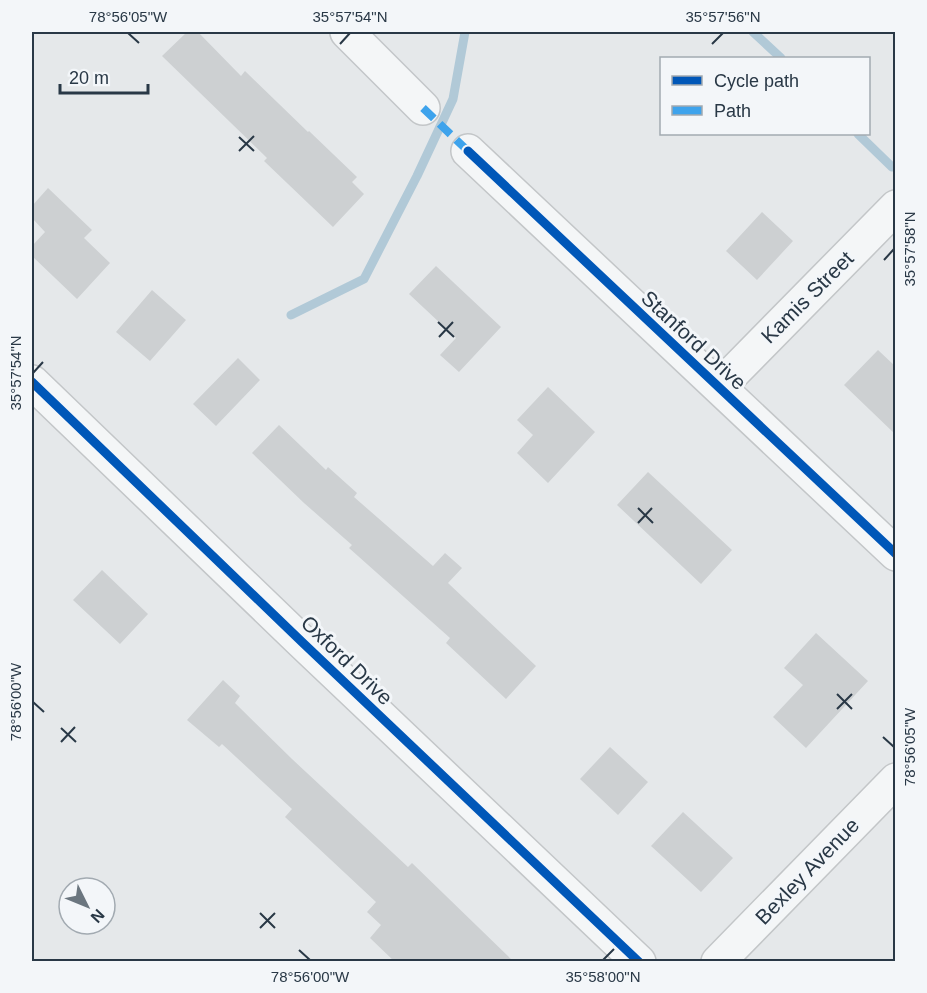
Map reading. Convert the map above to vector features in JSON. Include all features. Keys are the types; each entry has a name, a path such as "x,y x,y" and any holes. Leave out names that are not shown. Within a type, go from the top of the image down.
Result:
{"street":[{"path":"347,32 423,108"},
{"name":"Stanford Drive","path":"468,151 896,554"},
{"name":"Kamis Street","path":"719,387 896,207"},
{"name":"Oxford Drive","path":"32,382 639,962"},
{"name":"Bexley Avenue","path":"718,962 896,780"}],"building":[{"path":"187,32 198,32 241,76 245,71 357,177 352,182 364,194 333,227 264,161 267,158 162,56"},
{"path":"48,188 92,230 84,238 110,263 77,299 32,256 32,246 45,232 32,218 32,206"},
{"path":"762,212 793,241 757,280 726,251"},
{"path":"436,266 501,327 459,372 440,355 456,338 409,294"},
{"path":"152,290 186,320 150,361 116,332"},
{"path":"878,350 896,367 896,435 844,385"},
{"path":"238,358 260,380 216,426 193,404"},
{"path":"548,387 595,432 548,483 517,453 533,435 517,420"},
{"path":"279,425 326,470 328,467 357,493 354,497 433,566 445,553 462,568 448,583 536,666 506,699 446,643 450,638 349,548 352,545 252,453"},
{"path":"648,472 732,550 701,584 617,505"},
{"path":"102,570 148,614 120,644 73,600"},
{"path":"816,633 868,681 806,748 773,717 803,685 784,668"},
{"path":"223,680 240,696 235,703 292,759 408,867 412,863 514,962 395,962 370,938 381,925 367,912 376,902 285,817 292,809 222,744 219,747 187,720"},
{"path":"610,747 648,782 618,815 580,779"},
{"path":"683,812 733,858 701,892 651,846"}],"waterway":[{"path":"291,315 364,279 417,176 453,99 465,32"},
{"path":"753,32 780,57"},
{"path":"859,135 892,167"}],"marked path":[{"path":"423,108 468,151"}],"cycle path":[{"path":"468,151 896,554"},
{"path":"32,382 639,962"}]}
